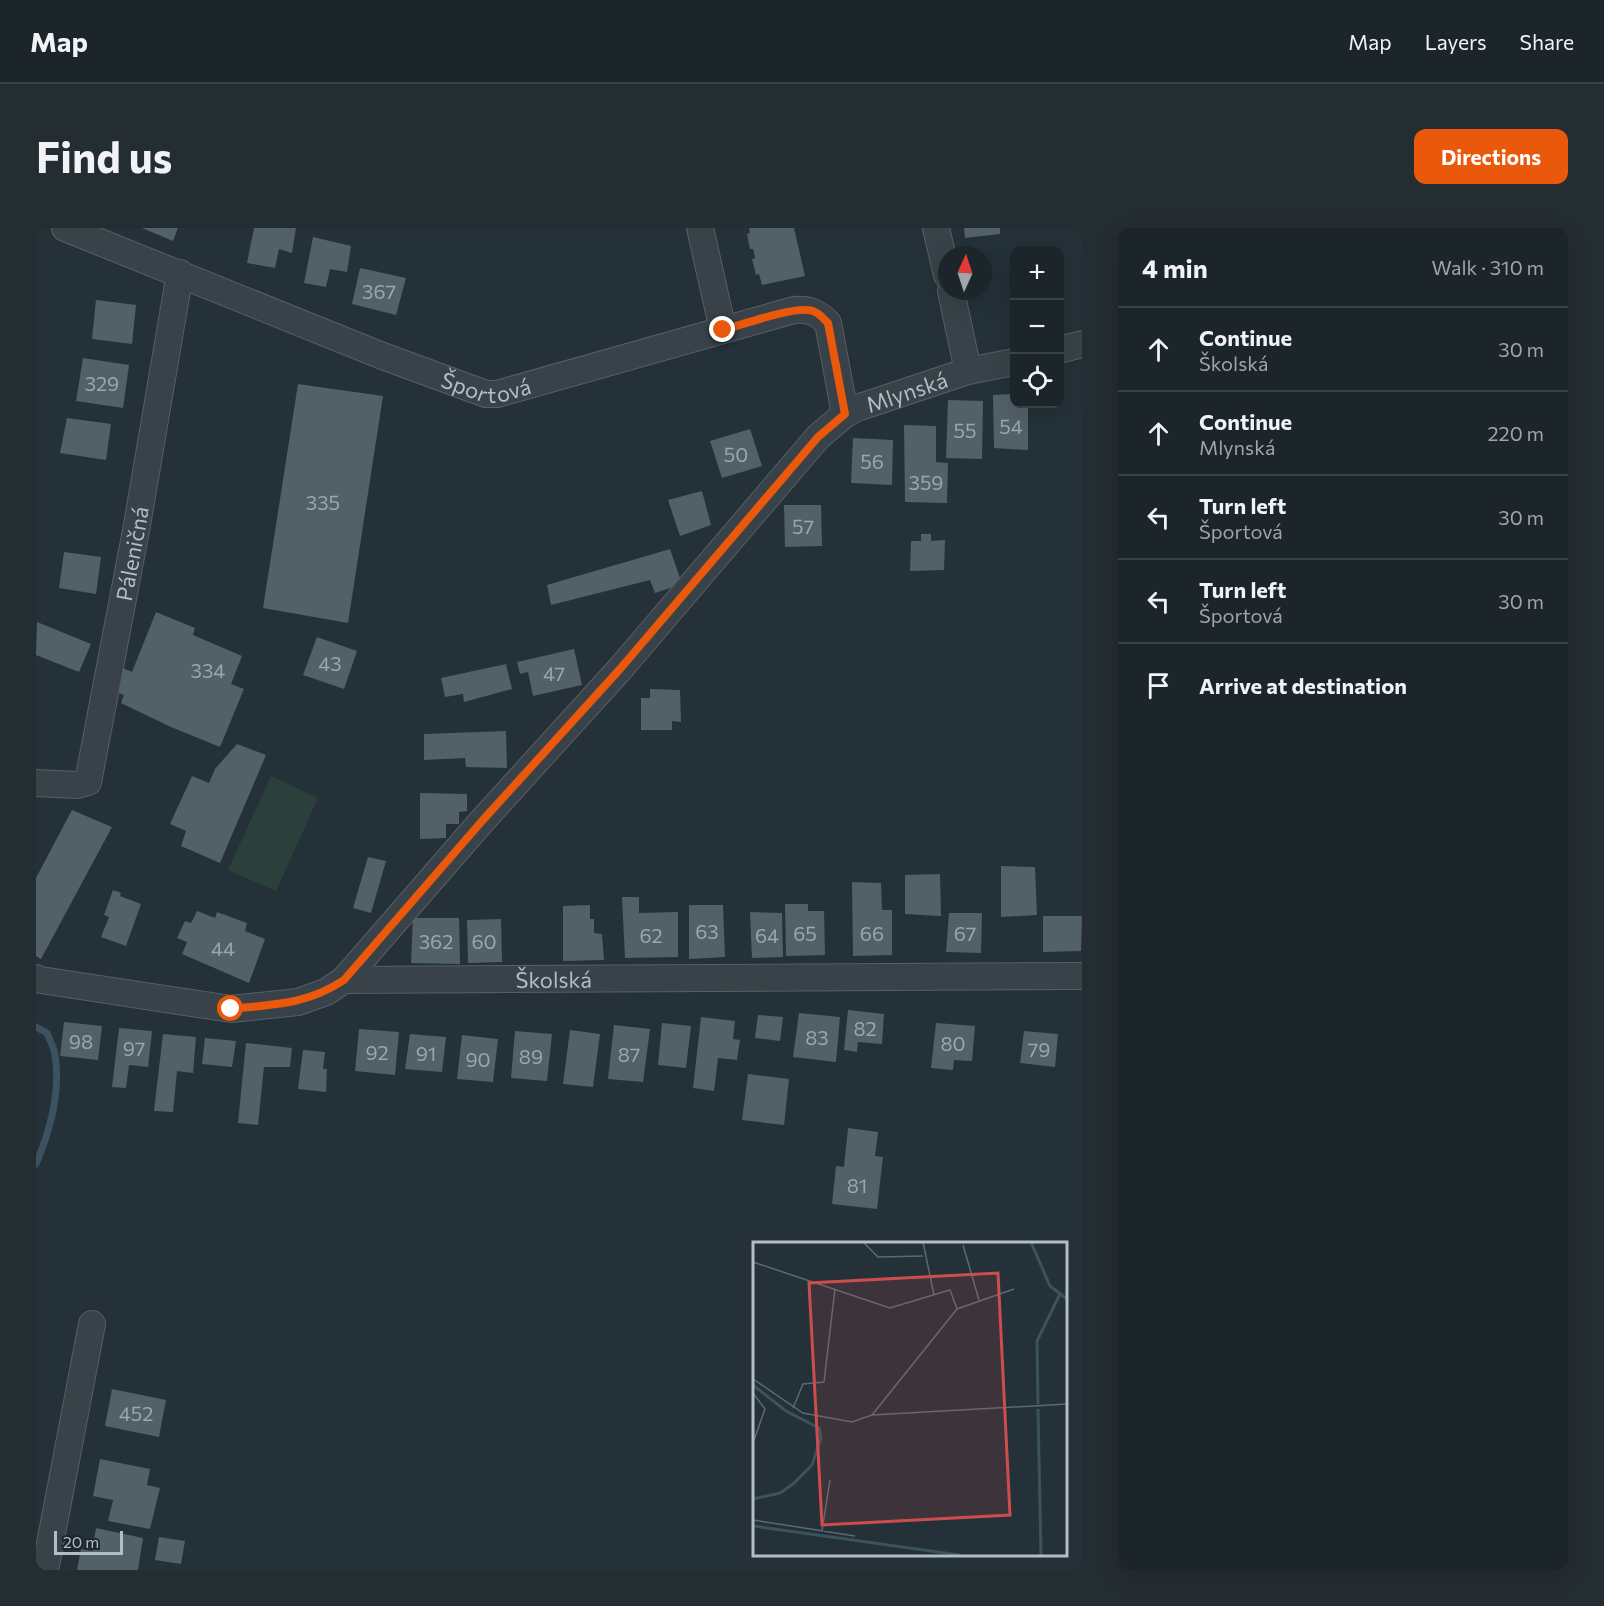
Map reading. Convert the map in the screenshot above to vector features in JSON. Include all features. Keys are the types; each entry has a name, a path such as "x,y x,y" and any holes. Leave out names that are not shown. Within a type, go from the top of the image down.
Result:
{"street":[{"name":"Športová","path":"65,228 380,356 486,394 497,394 794,310 811,310 828,323 845,414"},
{"path":"699,228 723,330"},
{"path":"936,228 940,246"},
{"name":"Páleničná","path":"36,783 77,785 88,782 137,525 180,273"},
{"name":"Mlynská","path":"953,300 968,371"},
{"path":"1064,349 1082,344"},
{"name":"Mlynská","path":"344,980 482,821 620,669 818,437 845,414 857,408 968,371 1010,363"},
{"name":"Školská","path":"36,978 231,1009 298,1002 326,992 344,980 1082,976"},
{"path":"45,1570 92,1324"}],"green space":[{"path":"271,776 318,798 276,891 228,870"}],"building":[{"path":"142,228 178,228 173,241"},
{"path":"254,228 296,228 292,253 279,249 275,268 247,263"},
{"path":"749,228 794,228 805,276 762,285 759,274 756,275 752,259 755,258 753,249 750,249 747,234 750,233"},
{"path":"964,228 1000,228 1000,234 965,238"},
{"path":"313,237 351,246 347,272 330,269 326,287 304,283"},
{"path":"360,268 406,278 396,315 352,304"},
{"path":"96,300 136,305 132,344 92,339"},
{"path":"83,358 129,365 123,408 76,401"},
{"path":"298,384 383,396 348,623 263,608"},
{"path":"1010,394 1010,408 1028,408 1028,450 994,448 993,395"},
{"path":"948,400 983,401 982,459 946,458"},
{"path":"67,418 111,424 106,460 60,453"},
{"path":"904,425 936,426 936,462 948,463 947,503 905,502"},
{"path":"750,429 762,466 722,478 710,441"},
{"path":"853,438 893,440 892,485 851,483"},
{"path":"702,491 711,525 680,536 668,500"},
{"path":"784,505 821,505 822,546 785,547"},
{"path":"921,534 931,534 931,541 945,540 944,570 910,571 911,541 921,541"},
{"path":"670,549 682,584 655,593 650,580 551,605 547,585"},
{"path":"64,552 101,557 96,594 59,588"},
{"path":"156,612 195,628 193,635 242,656 231,684 244,689 220,747 121,703 124,695 111,690 120,667 132,672"},
{"path":"37,622 91,644 79,672 36,655"},
{"path":"317,637 357,651 344,689 303,675"},
{"path":"574,649 582,685 533,696 528,672 520,674 517,662"},
{"path":"506,664 512,689 464,702 463,694 445,697 441,678"},
{"path":"650,689 680,690 681,722 672,721 672,730 641,730 641,698 650,698"},
{"path":"506,731 507,768 466,767 465,758 424,760 424,734"},
{"path":"237,744 266,755 220,863 181,846 186,831 170,824 192,776 209,783 215,769"},
{"path":"420,793 467,794 467,811 459,812 459,824 446,824 446,838 420,839"},
{"path":"72,810 112,827 41,959 36,956 36,878"},
{"path":"368,857 386,861 371,913 353,908"},
{"path":"1001,866 1035,867 1037,915 1001,917"},
{"path":"940,874 941,916 905,914 905,875"},
{"path":"852,882 881,883 882,910 892,910 892,955 853,956"},
{"path":"113,890 121,893 120,896 141,904 126,946 101,937 109,917 104,915"},
{"path":"622,897 639,897 639,913 678,912 678,957 625,958"},
{"path":"785,904 808,904 808,911 824,911 825,955 786,956"},
{"path":"590,905 590,919 594,919 594,933 602,934 604,960 563,961 563,906"},
{"path":"689,905 723,905 725,957 689,959"},
{"path":"197,911 215,918 217,912 247,923 245,931 265,939 249,983 182,954 187,942 177,938 185,921 191,923"},
{"path":"750,912 782,913 783,957 752,958"},
{"path":"949,913 982,913 981,953 946,952"},
{"path":"1043,916 1082,916 1081,951 1043,952"},
{"path":"413,918 459,918 460,964 411,963"},
{"path":"501,919 502,962 468,963 467,920"},
{"path":"848,1010 884,1014 882,1044 858,1042 857,1052 844,1050"},
{"path":"799,1013 840,1017 836,1062 793,1057"},
{"path":"758,1015 783,1017 780,1041 755,1038"},
{"path":"701,1017 735,1021 733,1039 740,1040 737,1060 718,1058 714,1091 693,1088"},
{"path":"64,1022 102,1026 98,1060 60,1056"},
{"path":"662,1023 691,1026 686,1068 658,1065"},
{"path":"936,1023 975,1026 972,1061 954,1060 953,1070 931,1068"},
{"path":"614,1025 650,1029 643,1082 608,1079"},
{"path":"119,1028 152,1031 148,1067 129,1065 126,1088 112,1087"},
{"path":"359,1029 399,1032 395,1075 355,1071"},
{"path":"570,1030 600,1034 593,1087 563,1084"},
{"path":"515,1031 552,1034 547,1081 511,1078"},
{"path":"1024,1031 1058,1034 1055,1067 1020,1063"},
{"path":"163,1034 196,1037 193,1073 177,1071 173,1112 154,1111"},
{"path":"410,1034 446,1037 442,1072 405,1069"},
{"path":"462,1035 498,1039 493,1082 457,1079"},
{"path":"205,1038 236,1041 232,1067 202,1064"},
{"path":"246,1043 292,1048 290,1067 264,1067 258,1125 238,1123"},
{"path":"303,1050 325,1052 323,1069 327,1069 326,1092 298,1089"},
{"path":"748,1074 789,1079 784,1125 742,1120"},
{"path":"848,1128 878,1132 875,1156 883,1157 877,1209 832,1204 836,1166 844,1167"},
{"path":"112,1389 166,1400 159,1437 105,1426"},
{"path":"100,1459 150,1469 147,1485 160,1488 150,1529 108,1521 113,1500 93,1496"},
{"path":"96,1528 143,1538 138,1570 77,1570 81,1549 92,1551"},
{"path":"159,1537 185,1541 181,1564 155,1560"}],"waterway":[{"path":"36,1027 47,1033 53,1047 57,1083 50,1125 36,1164"}],"route":[{"path":"231,1009 298,1002 326,992 344,980 482,821 620,669 818,437 845,414 828,323 820,315 811,310 794,310 723,330"}]}
